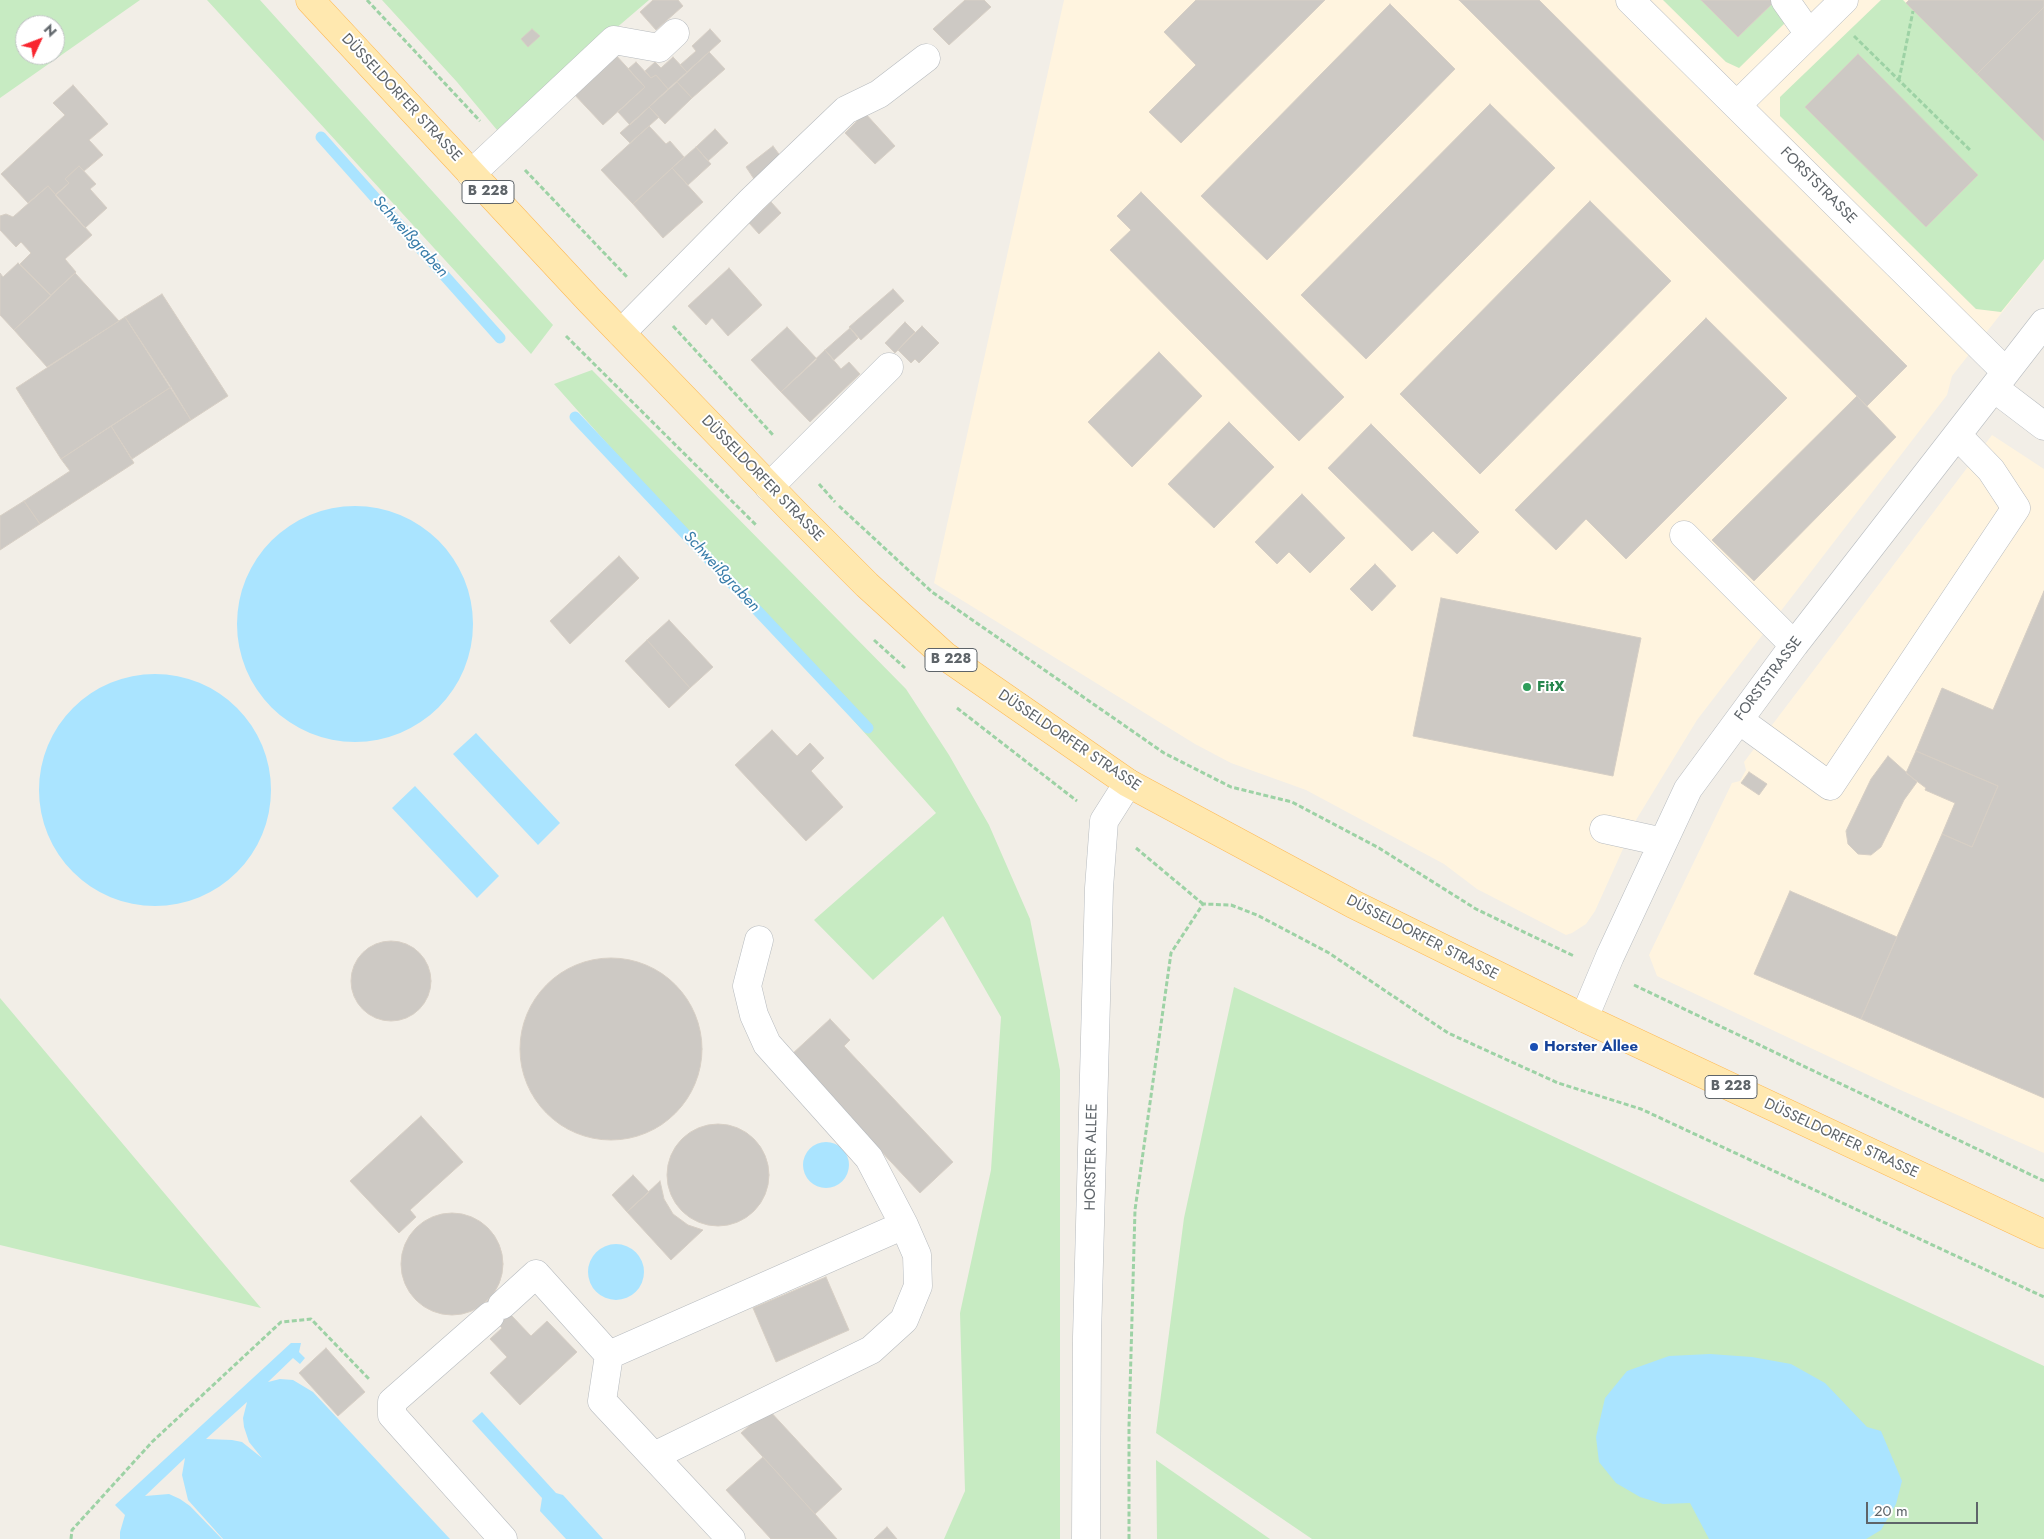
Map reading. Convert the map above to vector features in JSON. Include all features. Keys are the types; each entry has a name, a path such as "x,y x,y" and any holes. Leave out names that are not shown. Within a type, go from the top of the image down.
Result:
{"main road":[{"name":"DÜSSELDORFER STRASSE","path":"310,0 471,174 769,487 867,585 945,656 1128,783 1353,904 1584,1018 2044,1234"}],"street":[{"name":"FORSTSTRASSE","path":"1630,0 1736,105 2000,380"},
{"path":"1784,0 1809,34"},
{"path":"1736,105 1837,6"},
{"path":"471,174 614,40 659,48 675,33"},
{"path":"621,333 650,302 846,110 879,94 926,58"},
{"name":"FORSTSTRASSE","path":"1584,1018 1688,789 1794,645 2044,323"},
{"path":"769,487 889,367"},
{"path":"2000,380 2044,426"},
{"path":"1739,720 1830,786 2016,508 1992,470 1957,435"},
{"path":"1684,535 1794,645"},
{"name":"HORSTER ALLEE","path":"1086,1539 1087,1337 1099,888 1104,821 1128,783"},
{"path":"1604,828 1663,842"},
{"path":"654,1456 871,1350 904,1320 918,1286 917,1255 870,1158 767,1044 754,1015 747,986 759,940"},
{"path":"609,1355 904,1225"},
{"path":"503,1539 392,1415 392,1402 536,1274 609,1355"},
{"path":"609,1355 602,1401 731,1539"}],"path":[{"path":"368,0 837,504 932,592 1164,753 1231,787 1292,802 1395,857 1476,909 2044,1181"},
{"path":"1837,6 1899,81 1971,151"},
{"path":"1899,81 1913,11"},
{"path":"1129,1539 1129,1426 1135,1210 1171,953 1203,904 1231,905 1257,915 1329,953 1448,1033 1558,1083 1641,1109 2044,1297"},
{"path":"71,1539 72,1530 152,1442 281,1322 311,1319 392,1402"}],"shaded area":[{"path":"1064,0 2044,0 2044,259 1952,376 1947,395 1697,720 1636,820 1595,911 1586,924 1572,933 1566,935 1477,889 1444,864 1306,790 1231,763 1195,744 934,583"},
{"path":"1992,435 2044,469 2044,1153 1896,1088 1657,976 1649,955 1732,783 1740,781 1746,770 1744,762"}],"green space":[{"path":"0,0 140,0 65,52 65,15 15,15 15,65 47,65 0,98"},
{"path":"207,0 260,0 553,325 531,354"},
{"path":"382,0 649,0 497,130 457,82"},
{"path":"1663,0 1701,0 1738,37 1775,1 1785,23 1739,68 1726,62"},
{"path":"1881,0 1903,0 2044,141 2044,259 2001,312 1976,309 1780,116 1780,97"},
{"path":"592,370 906,689 949,755 989,825 1030,919 1060,1070 1060,1539 944,1539 965,1491 960,1313 991,1170 1001,1017 943,916 873,980 814,920 936,813 554,384"},
{"path":"1234,987 2044,1366 2044,1539 1312,1539 1156,1433 1184,1218"},
{"path":"0,998 261,1308 0,1245"},
{"path":"1156,1460 1270,1539 1157,1539"}],"water":[{"path":"355,506 389,511 400,515 430,533 446,549 459,569 468,590 473,624 468,658 464,669 446,699 430,715 410,728 389,737 355,742 321,737 310,733 280,715 264,699 251,679 242,658 237,624 242,590 246,579 264,549 280,533 300,520 321,511"},
{"path":"155,674 189,679 199,683 219,694 237,708 251,726 262,746 266,756 271,790 266,824 262,834 251,854 237,872 219,886 199,897 189,901 155,906 121,901 111,897 91,886 73,872 59,854 48,834 44,824 39,790 44,756 48,746 59,726 73,708 91,694 111,683 121,679"},
{"path":"476,733 560,823 538,845 453,754"},
{"path":"415,786 499,876 477,898 392,808"},
{"path":"822,1142 830,1142 839,1146 845,1152 849,1165 845,1178 839,1184 830,1188 822,1188 813,1184 807,1178 803,1169 803,1161 807,1152 813,1146"},
{"path":"616,1244 627,1246 636,1252 642,1261 644,1272 642,1283 636,1292 627,1298 616,1300 605,1298 596,1292 590,1283 588,1272 590,1261 596,1252 605,1246"},
{"path":"291,1343 301,1343 299,1352 305,1358 300,1364 293,1358 268,1382 280,1379 293,1380 313,1392 450,1539 223,1539 188,1500 182,1475 185,1458 145,1496 169,1494 180,1499 190,1506 222,1539 120,1539 125,1515 115,1505","holes":["247,1402 243,1418 249,1442 262,1458 242,1442 206,1439"]},
{"path":"1710,1354 1752,1357 1791,1364 1825,1383 1867,1427 1881,1431 1902,1481 1896,1504 1881,1530 1866,1539 1709,1539 1690,1503 1663,1504 1640,1497 1616,1483 1599,1462 1596,1437 1605,1398 1627,1371 1669,1356"},
{"path":"482,1412 556,1493 563,1495 603,1539 566,1539 540,1511 542,1498 472,1421"}],"building":[{"path":"653,0 678,0 683,6 656,30 640,12"},
{"path":"965,0 984,0 991,7 949,45 933,29"},
{"path":"1196,0 1325,0 1181,143 1149,112 1196,65 1164,32"},
{"path":"1459,0 1539,0 1907,366 1867,406"},
{"path":"1701,0 1776,0 1738,37"},
{"path":"1909,0 2044,0 2044,7 1977,74 1906,3"},
{"path":"1390,4 1455,69 1267,260 1201,196"},
{"path":"2044,7 2044,141 1977,74"},
{"path":"532,29 540,36 528,47 521,39"},
{"path":"710,29 721,41 687,72 680,65 696,51 692,46"},
{"path":"709,52 725,69 692,98 677,82"},
{"path":"614,53 645,87 603,125 572,92"},
{"path":"1858,54 1978,175 1926,227 1805,107"},
{"path":"673,57 687,72 668,89 656,75 651,78 645,71 655,62 661,68"},
{"path":"636,62 651,78 656,75 668,89 630,125 618,112 645,87 628,69"},
{"path":"677,82 692,98 665,124 649,107"},
{"path":"73,85 108,124 89,140 103,155 84,171 79,166 65,179 69,183 56,195 48,186 28,203 1,174 65,115 53,103"},
{"path":"1490,104 1555,168 1366,359 1301,295"},
{"path":"649,107 659,117 630,143 620,133"},
{"path":"865,113 895,146 875,164 845,133"},
{"path":"649,126 666,144 670,141 684,157 633,204 601,170"},
{"path":"715,129 728,143 708,161 696,147"},
{"path":"773,146 784,161 756,182 746,167"},
{"path":"696,147 711,164 688,185 672,168"},
{"path":"79,166 96,184 90,189 107,208 85,228 55,195 69,183 65,179"},
{"path":"672,168 703,202 663,238 633,204"},
{"path":"48,186 92,235 65,259 76,272 51,295 20,264 31,253 21,242 16,247 0,230 0,216 6,214 13,217"},
{"path":"1141,192 1344,397 1299,441 1110,250 1131,230 1117,216"},
{"path":"1590,201 1671,281 1480,474 1400,394"},
{"path":"771,202 781,213 759,234 749,223"},
{"path":"18,263 51,296 14,330 0,315 0,273 3,277"},
{"path":"729,268 762,305 728,336 712,318 706,325 688,306"},
{"path":"75,273 119,321 47,367 14,330"},
{"path":"893,289 904,301 861,340 849,327"},
{"path":"162,294 228,396 191,420 125,317"},
{"path":"125,317 171,387 61,459 16,388"},
{"path":"1706,318 1787,398 1626,559 1586,519 1556,550 1515,510"},
{"path":"905,322 915,332 895,353 885,343"},
{"path":"922,326 939,343 919,363 915,359 911,363 898,350"},
{"path":"787,327 817,359 781,392 751,360"},
{"path":"850,328 858,338 834,360 825,350"},
{"path":"825,350 841,369 849,362 860,374 810,422 781,392"},
{"path":"1159,352 1202,396 1132,467 1088,422"},
{"path":"171,387 191,420 132,459 111,426"},
{"path":"1857,396 1896,437 1754,581 1712,540"},
{"path":"1229,422 1274,467 1214,528 1168,484"},
{"path":"1371,424 1479,532 1457,554 1433,531 1412,551 1328,468"},
{"path":"111,426 134,463 40,524 24,501 70,471 61,459"},
{"path":"1302,494 1345,538 1310,573 1289,552 1277,564 1255,542"},
{"path":"24,501 40,524 0,550 0,516"},
{"path":"619,556 639,578 570,644 550,621"},
{"path":"1375,564 1396,586 1372,611 1350,589"},
{"path":"2044,591 2044,1098 1861,1019 1942,834 1972,847 1998,786 1916,751 1942,688 1993,710"},
{"name":"FitX","path":"1441,598 1641,638 1613,776 1413,736"},
{"path":"669,620 713,667 690,688 647,640"},
{"path":"647,640 690,688 669,708 625,661"},
{"path":"772,730 797,756 810,743 824,758 811,771 843,807 806,841 735,765"},
{"path":"1916,751 1998,786 1972,847 1942,834 1955,803 1925,790 1926,788 1906,773"},
{"path":"1888,756 1917,782 1904,800 1881,847 1871,855 1858,854 1848,844 1846,831 1871,779"},
{"path":"1749,772 1767,784 1759,795 1741,783"},
{"path":"1790,891 1897,937 1861,1019 1754,974"},
{"path":"391,941 406,944 419,953 428,966 431,981 428,996 419,1009 406,1018 391,1021 376,1018 363,1009 354,996 351,981 354,966 363,953 376,944"},
{"path":"620,958 646,965 662,973 681,991 695,1014 702,1040 702,1058 695,1084 687,1100 669,1119 662,1125 637,1136 620,1140 602,1140 576,1133 560,1125 535,1100 527,1084 522,1067 520,1040 527,1014 535,998 560,973 576,965 593,960"},
{"path":"830,1019 850,1040 844,1046 953,1162 920,1193 791,1055"},
{"path":"421,1116 463,1162 410,1210 416,1217 399,1233 350,1181"},
{"path":"718,1124 737,1128 754,1139 765,1156 769,1175 765,1194 754,1211 737,1222 718,1226 699,1222 682,1211 671,1194 667,1175 671,1156 682,1139 699,1128"},
{"path":"633,1175 649,1192 627,1212 612,1195"},
{"path":"660,1181 664,1199 673,1214 688,1225 703,1230 671,1260 627,1212"},
{"path":"452,1213 471,1217 488,1228 499,1245 503,1264 499,1283 488,1300 471,1311 452,1315 433,1311 416,1300 405,1283 401,1264 405,1245 416,1228 433,1217"},
{"path":"826,1277 849,1330 776,1362 753,1308"},
{"path":"492,1295 531,1336 547,1321 577,1352 520,1405 490,1373 507,1357 490,1339 502,1328 481,1306"},
{"path":"326,1348 365,1392 338,1416 299,1373"},
{"path":"768,1409 842,1489 815,1514 741,1433"},
{"path":"763,1457 837,1539 771,1539 726,1490"},
{"path":"887,1527 897,1539 874,1539"}],"waterway":[{"name":"Schweißgraben","path":"321,137 500,338"},
{"name":"Schweißgraben","path":"575,417 868,728"}],"place":[{"name":"FitX","path":"1527,687"},
{"name":"Horster Allee","path":"1534,1047"}]}
